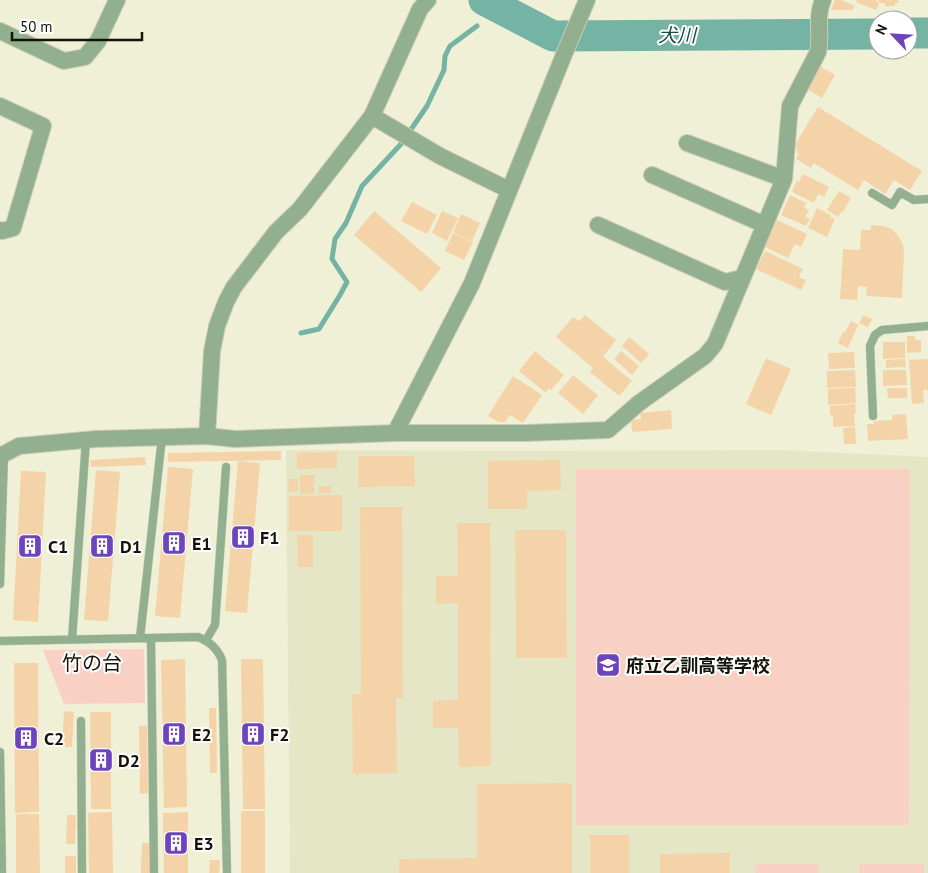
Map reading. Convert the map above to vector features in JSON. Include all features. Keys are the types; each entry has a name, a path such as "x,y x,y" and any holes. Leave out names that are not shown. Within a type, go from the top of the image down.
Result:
{"street":[{"path":"2,37 64,61 85,57 98,41 117,0"},
{"path":"207,436 211,359 214,342 217,326 234,287 276,232 300,209 372,116 420,9 428,0"},
{"path":"395,433 472,283 587,0"},
{"path":"2,455 20,446 86,440 207,436 235,439 395,433 526,433 608,430 708,352 715,344 784,179 790,106 818,52 818,22 823,0"},
{"path":"0,106 43,126 13,228 0,230"},
{"path":"372,116 440,156 509,190"},
{"path":"687,143 784,179"},
{"path":"652,175 764,225"},
{"path":"598,225 725,282 742,278"}],"lane":[{"path":"872,193 892,205 900,192 914,200 928,199"},
{"path":"873,416 870,346 875,335 882,330 928,326"},
{"path":"140,638 162,437"},
{"path":"72,640 86,440"},
{"path":"0,584 2,455"},
{"path":"206,640 215,625 226,467"},
{"path":"0,641 198,637 206,640 218,650 222,660 227,873"},
{"path":"151,638 154,873"},
{"path":"81,721 82,873"},
{"path":"0,752 2,873"}],"shaded area":[{"name":"府立乙訓高等学校","path":"286,450 779,450 928,457 928,873 290,873"},
{"path":"576,469 910,469 909,825 576,825"},
{"path":"144,649 145,703 64,704 43,650"},
{"path":"756,864 818,864 818,873 755,873"},
{"path":"859,864 924,864 924,873 859,873"}],"building":[{"path":"835,0 842,0 855,6 853,10 831,10"},
{"path":"857,0 876,0 879,4 876,10 856,2"},
{"path":"878,0 898,0 898,3 895,3 895,6 885,6 885,3 880,3"},
{"path":"818,65 835,75 822,98 805,88"},
{"path":"818,107 922,171 910,190 894,180 885,194 864,180 858,190 814,163 811,168 796,159 799,154 797,153 796,143"},
{"path":"803,174 829,187 824,197 818,194 814,203 792,191"},
{"path":"839,191 851,198 838,217 827,210"},
{"path":"790,195 806,203 804,208 809,210 805,217 810,219 806,226 781,215"},
{"path":"412,202 437,215 427,234 401,221"},
{"path":"817,208 835,219 827,237 808,228"},
{"path":"374,211 441,268 421,292 354,235"},
{"path":"442,211 458,218 447,241 432,233"},
{"path":"461,214 480,223 472,241 453,232"},
{"path":"777,220 807,234 801,247 795,244 788,258 765,247"},
{"path":"871,225 890,228 896,233 903,245 902,298 866,296 867,287 858,286 857,300 840,299 843,249 860,250 861,230 871,230"},
{"path":"453,233 473,242 464,260 445,251"},
{"path":"765,251 803,269 799,277 806,280 801,290 756,269"},
{"path":"585,315 616,340 603,357 632,381 619,396 590,372 593,368 556,337 573,317 579,321"},
{"path":"863,315 872,319 868,327 859,323"},
{"path":"851,321 858,325 848,348 838,343"},
{"path":"907,336 915,336 915,340 921,340 921,352 907,353"},
{"path":"629,337 649,354 641,363 622,346"},
{"path":"883,342 905,342 905,358 883,359"},
{"path":"535,351 564,375 546,393 519,371"},
{"path":"621,351 639,366 632,375 614,359"},
{"path":"854,352 855,368 829,369 828,353"},
{"path":"766,358 791,369 771,415 746,404"},
{"path":"905,359 906,367 886,368 886,360"},
{"path":"928,359 928,390 923,390 924,403 912,404 909,360"},
{"path":"855,370 856,387 827,388 827,371"},
{"path":"883,370 906,370 907,385 883,386"},
{"path":"573,375 598,395 583,414 558,393"},
{"path":"513,376 542,395 523,423 510,415 505,422 499,422 488,416"},
{"path":"855,388 856,403 828,405 828,389"},
{"path":"887,388 907,388 907,398 888,398"},
{"path":"855,404 855,426 833,427 833,415 830,415 830,406"},
{"path":"671,410 672,429 632,432 631,420 641,419 640,413"},
{"path":"906,414 908,439 868,441 867,424 874,424 874,421 892,420 892,415"},
{"path":"855,427 856,444 844,444 843,428"},
{"path":"281,451 281,460 168,462 168,453"},
{"path":"337,452 337,468 297,469 297,453"},
{"path":"358,456 414,456 415,486 358,487"},
{"path":"145,457 146,465 91,467 90,460"},
{"path":"560,460 561,490 527,491 527,509 488,509 488,461"},
{"name":"F1","path":"238,461 260,463 247,613 225,611"},
{"name":"E1","path":"168,467 193,469 180,618 155,616"},
{"name":"D1","path":"96,470 120,472 108,621 84,620"},
{"name":"C1","path":"21,471 46,472 38,622 13,620"},
{"path":"300,475 314,475 314,494 300,494"},
{"path":"288,479 298,479 298,492 289,492"},
{"path":"319,486 331,486 331,493 319,493"},
{"path":"342,495 342,531 289,531 289,496"},
{"path":"360,507 402,507 403,698 396,698 397,773 353,774 352,694 361,694"},
{"path":"457,523 490,523 491,766 459,767 458,728 433,728 433,701 458,700 458,603 436,604 436,576 458,576"},
{"path":"515,530 566,530 567,658 516,658"},
{"path":"297,535 313,535 313,567 298,567"},
{"name":"E2","path":"185,659 187,807 164,808 161,660"},
{"name":"F2","path":"241,659 263,659 265,809 243,809"},
{"name":"C2","path":"14,663 38,663 39,812 15,813"},
{"path":"209,708 216,708 217,773 210,773"},
{"path":"64,711 74,712 72,747 62,747"},
{"name":"D2","path":"90,712 111,712 111,809 91,809"},
{"path":"139,726 147,726 148,793 140,794"},
{"path":"572,783 572,873 399,873 399,859 477,858 477,784"},
{"path":"241,811 265,811 265,873 241,873"},
{"path":"112,812 113,873 89,873 88,813"},
{"name":"E3","path":"188,812 188,873 164,873 163,813"},
{"path":"16,814 39,814 40,873 16,873"},
{"path":"67,815 76,815 75,844 66,844"},
{"path":"590,835 629,835 629,873 590,873"},
{"path":"142,843 150,843 150,873 141,873"},
{"path":"730,853 730,873 660,873 660,854"},
{"path":"65,856 76,856 76,873 65,873"},
{"path":"210,860 220,860 219,873 209,873"}],"waterway":[{"name":"犬川","path":"484,0 553,36 868,34"},
{"path":"301,333 319,329 347,282 332,259 335,239 346,223 362,186 401,144 427,106 444,70 445,56 450,46 477,26"},
{"name":"犬川","path":"918,33 928,33"}],"place":[{"name":"F1","path":"243,537"},
{"name":"E1","path":"174,543"},
{"name":"C1","path":"30,546"},
{"name":"D1","path":"102,546"},
{"name":"府立乙訓高等学校","path":"608,665"},
{"name":"E2","path":"174,734"},
{"name":"F2","path":"253,734"},
{"name":"C2","path":"26,738"},
{"name":"D2","path":"101,760"},
{"name":"E3","path":"176,843"}],"district":[{"name":"竹の台","path":"92,663"}]}
